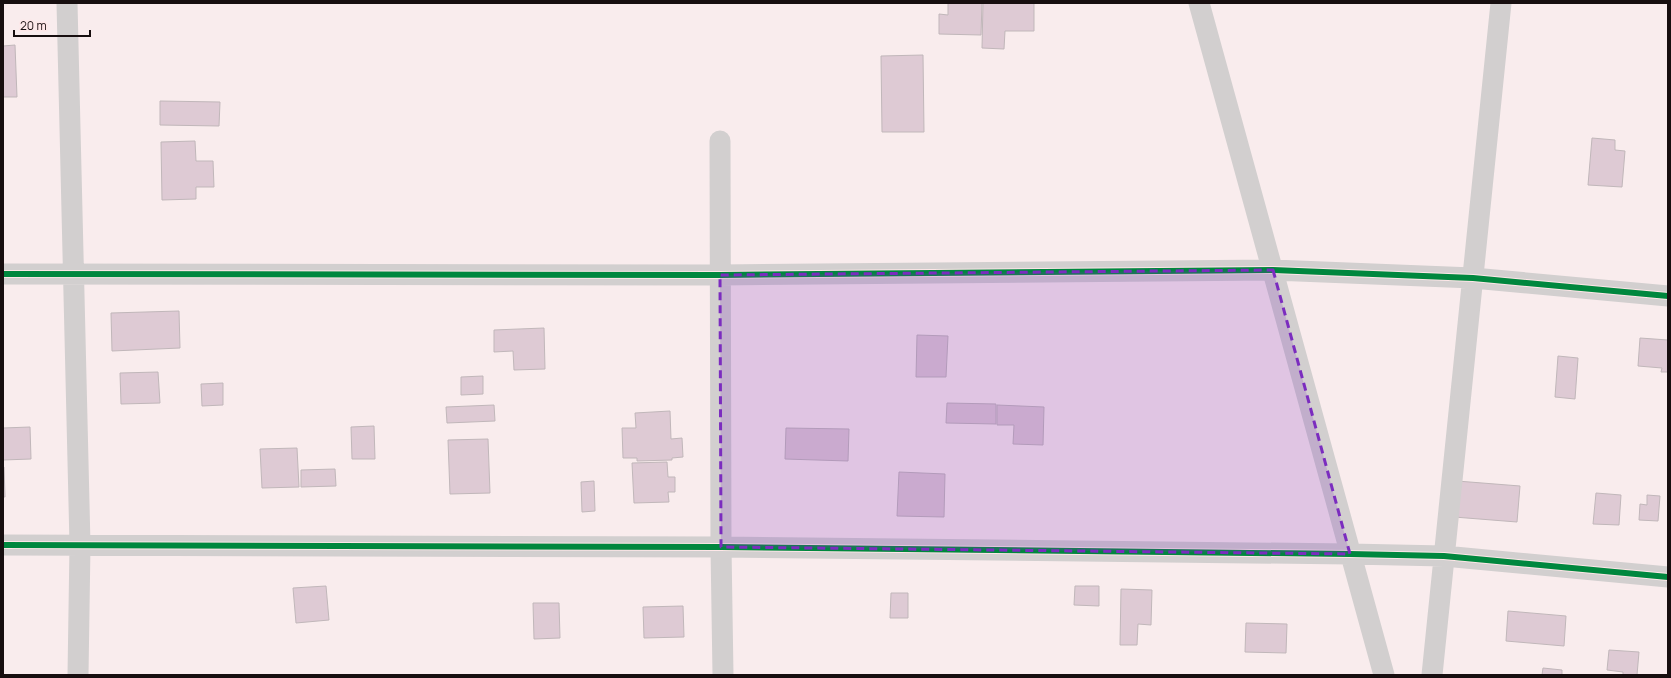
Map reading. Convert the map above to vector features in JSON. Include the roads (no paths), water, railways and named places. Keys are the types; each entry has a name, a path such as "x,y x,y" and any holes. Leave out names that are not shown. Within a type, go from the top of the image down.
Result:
{"street":[{"path":"67,3 80,545 78,675"},
{"path":"1199,3 1384,675"},
{"path":"1432,675 1500,3"},
{"path":"720,141 721,547 723,675"},
{"path":"3,274 720,275 1273,270 1473,278 1668,296"},
{"path":"3,545 721,547 1350,554 1444,556 1668,577"}]}
